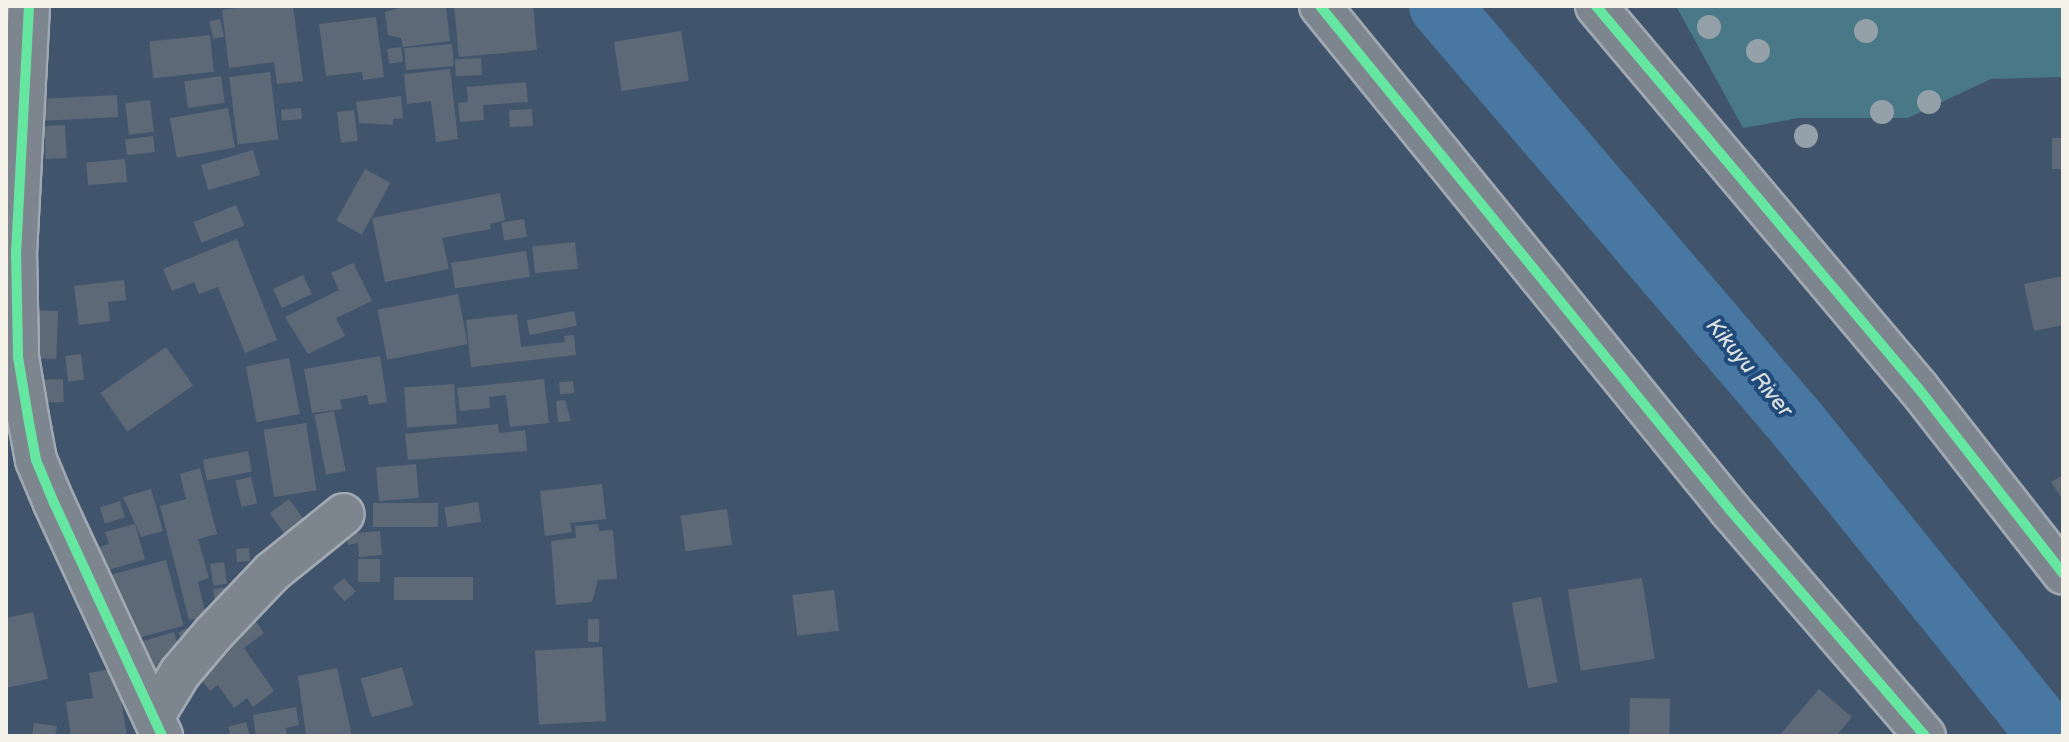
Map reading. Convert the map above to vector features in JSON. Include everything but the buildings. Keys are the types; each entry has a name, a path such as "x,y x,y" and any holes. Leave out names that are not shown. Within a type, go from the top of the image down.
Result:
{"street":[{"path":"29,6 16,250 18,357 28,417 36,460 54,503 158,726"},
{"path":"1320,6 1730,510 1925,736"},
{"path":"1596,6 1919,389 2063,573"},
{"path":"1618,6 1641,58"},
{"path":"158,726 180,673 223,623 272,572 344,514"}],"shaded area":[{"path":"1676,6 2063,6 2063,77 1991,79 1908,118 1799,118 1743,128"}],"waterway":[{"name":"Kikuyu River","path":"1440,6 1798,425 2049,736"}],"cycle path":[{"path":"29,6 16,250 18,357 28,417 36,460 54,503 162,736"},
{"path":"1320,6 1730,510 1925,736"},
{"path":"1596,6 1919,389 2063,573"}]}
